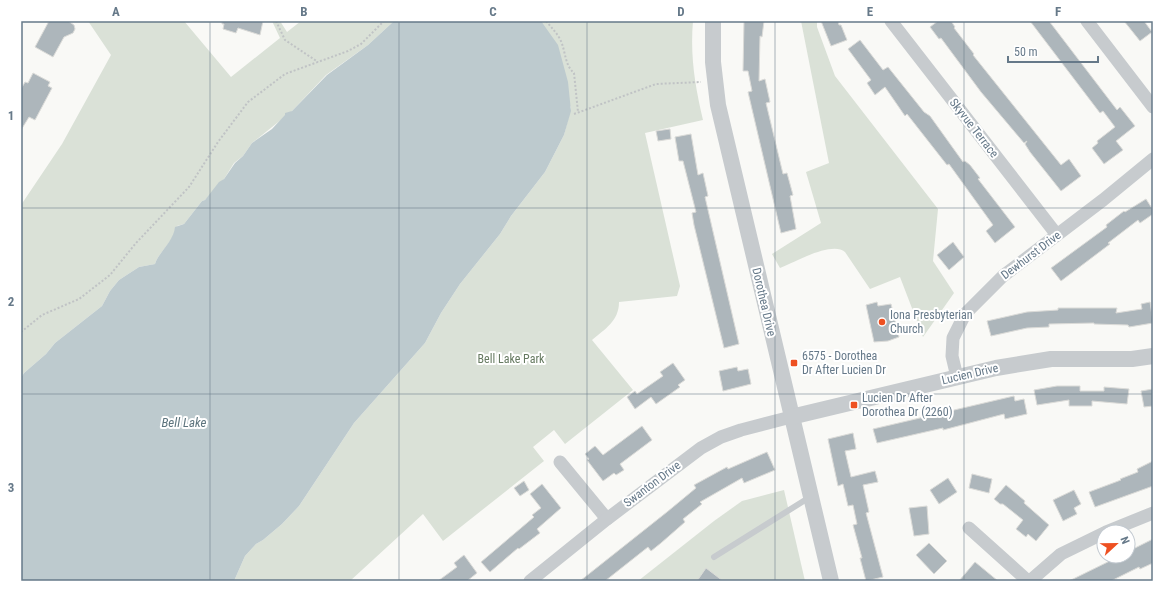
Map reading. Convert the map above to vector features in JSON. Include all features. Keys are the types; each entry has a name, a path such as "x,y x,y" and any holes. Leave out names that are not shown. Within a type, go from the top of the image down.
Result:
{"street":[{"name":"Dorothea Drive","path":"714,21 714,81 722,123 831,581"},
{"name":"Skyvue Terrace","path":"891,21 1057,235"},
{"path":"1088,21 1153,107"},
{"name":"Dewhurst Drive","path":"956,377 952,356 952,343 954,334 962,317 1003,276 1153,159"},
{"name":"Lucien Drive","path":"791,417 996,368 1051,359 1132,359 1153,356"},
{"name":"Swanton Drive","path":"530,581 679,463 721,437 791,417"},
{"path":"560,462 607,519"},
{"path":"1125,524 1153,513"},
{"path":"969,528 1029,581 1061,554 1096,536"}],"lane":[{"path":"714,557 810,497"}],"path":[{"path":"276,21 285,40 318,62"},
{"path":"21,332 42,315 79,300 110,275 136,243 189,187 218,142 248,102 285,74 348,51 361,44 384,21"},
{"path":"546,21 560,39 564,50 567,67 574,73 578,112"},
{"path":"574,114 656,84 714,81"}],"green space":[{"path":"88,21 184,21 231,77 280,38 272,21 280,21 287,32 301,21 394,21 368,45 326,75 292,111 252,143 243,156 234,163 224,179 205,200 202,201 184,224 177,226 173,237 155,264 139,267 119,280 110,291 102,306 55,343 46,354 24,373 21,378 21,205 62,144 111,55"},
{"name":"Bell Lake Park","path":"538,21 693,21 692,46 694,71 703,120 645,133 680,286 677,296 619,302 617,314 614,319 592,340 633,390 565,444 554,430 533,447 544,461 443,541 423,514 350,581 234,581 245,556 256,544 282,524 299,506 354,423 425,343 441,313 460,284 500,234 511,216 545,172 564,135 571,108"},
{"path":"801,21 817,21 817,27 835,76 938,209 933,261 954,293 923,337 900,277 870,289 845,252 839,249 831,249 813,254 780,268 772,254 821,223 806,172 829,163"},
{"path":"784,490 805,581 638,581 714,521 742,501"}],"water":[{"name":"Bell Lake","path":"394,21 541,21 558,45 568,82 571,111 564,135 545,172 511,216 500,234 460,284 441,313 425,343 354,423 299,506 282,524 256,544 245,556 234,581 21,581 21,378 24,373 46,354 55,343 102,306 110,291 119,280 139,267 155,264 172,237 175,227 184,224 202,201 205,200 219,182 224,179 252,143 272,129 285,115 285,113 292,111 327,75 368,45"}],"building":[{"path":"49,21 68,21 74,25 75,29 73,33 64,37 53,57 35,47"},
{"path":"222,21 263,21 260,35 238,28 236,33 223,29 224,24 222,24"},
{"path":"744,21 764,21 762,37 760,36 759,81 765,79 770,102 766,103 783,174 787,173 793,195 790,196 796,229 781,233 748,92 752,91 748,71 743,71"},
{"path":"821,21 838,21 847,40 831,46"},
{"path":"938,21 951,21 955,27 954,28 974,54 973,55 1061,165 1069,159 1081,176 1061,191 1030,152 1025,144 1027,141 1024,143 981,92 941,38 939,39 930,27"},
{"path":"1030,21 1049,21 1117,110 1120,107 1135,126 1116,141 1123,150 1104,164 1092,148 1098,143 1097,141 1115,127 1103,111 1100,113"},
{"path":"1124,21 1144,21 1152,32 1140,41"},
{"path":"860,40 883,70 888,67 924,112 930,116 963,162 965,161 970,165 980,178 978,179 1015,227 995,243 986,231 993,225 949,164 947,165 907,114 905,116 885,87 875,95 867,83 871,80 848,49"},
{"path":"33,73 50,82 48,86 52,88 35,120 29,117 21,130 21,89 25,82 28,83"},
{"path":"670,129 671,139 658,141 656,131"},
{"path":"691,134 698,175 703,173 708,196 705,197 739,344 724,348 694,225 692,213 696,212 683,161 679,161 675,137"},
{"path":"1146,199 1153,210 1153,214 1140,223 1138,220 1108,243 1110,244 1061,281 1051,268 1107,227 1106,225 1124,211 1125,212"},
{"path":"953,242 964,257 949,270 937,255"},
{"name":"Iona Presbyterian Church","path":"877,302 878,306 891,304 899,337 888,341 874,342 866,305"},
{"path":"1150,302 1153,323 1129,327 1128,325 1094,323 1049,324 1049,327 1027,328 991,336 987,321 1027,312 1058,310 1058,308 1117,308 1116,313 1142,309 1141,304"},
{"path":"673,363 685,380 678,385 680,387 656,404 651,397 635,409 627,397 635,391 637,394 663,376 660,372"},
{"path":"737,367 738,371 748,369 751,384 723,391 719,371"},
{"path":"1057,386 1080,386 1080,391 1104,391 1104,387 1129,389 1127,404 1092,401 1092,406 1069,406 1069,400 1037,405 1034,390"},
{"path":"1153,389 1153,406 1144,407 1141,391"},
{"path":"1014,396 1015,401 1024,399 1027,414 1005,419 1004,414 943,430 943,428 877,443 873,429"},
{"path":"642,426 652,440 620,464 624,470 616,475 614,473 603,481 587,460 589,459 585,454 595,446 603,455"},
{"path":"853,433 856,449 845,451 851,477 875,471 878,482 863,485 869,512 866,513 883,577 866,581 860,558 862,558 853,525 857,524 853,505 848,506 843,484 838,486 828,439"},
{"path":"767,452 775,470 744,483 742,478 700,502 702,504 683,519 685,522 661,543 651,551 648,547 605,581 580,581 696,488 694,485 727,467 728,469"},
{"path":"1153,461 1153,486 1095,507 1089,492 1138,472 1137,469"},
{"path":"972,474 992,479 989,493 969,488"},
{"path":"948,478 957,492 939,504 930,490"},
{"path":"524,481 529,490 520,496 514,488"},
{"path":"542,484 561,508 537,529 540,533 519,549 518,548 490,572 481,562 534,517 532,515 541,508 530,494"},
{"path":"1006,485 1025,501 1024,503 1049,525 1036,541 1028,534 1026,537 1016,529 1023,520 1003,504 1000,504 994,499"},
{"path":"1074,490 1081,504 1074,508 1077,514 1063,521 1053,500"},
{"path":"927,506 929,534 914,536 909,508"},
{"path":"1153,539 1153,563 1140,569 1139,567 1111,581 1069,581 1104,564 1136,564 1136,548"},
{"path":"929,543 947,561 934,574 916,555"},
{"path":"464,555 477,573 467,581 438,581 457,567 454,563"},
{"path":"975,562 998,581 959,581"},
{"path":"706,568 723,581 697,581"}],"place":[{"name":"Iona Presbyterian Church","path":"882,322"},
{"name":"6575 - Dorothea Dr After Lucien Dr","path":"794,363"},
{"name":"Lucien Dr After Dorothea Dr (2260)","path":"854,405"}]}
